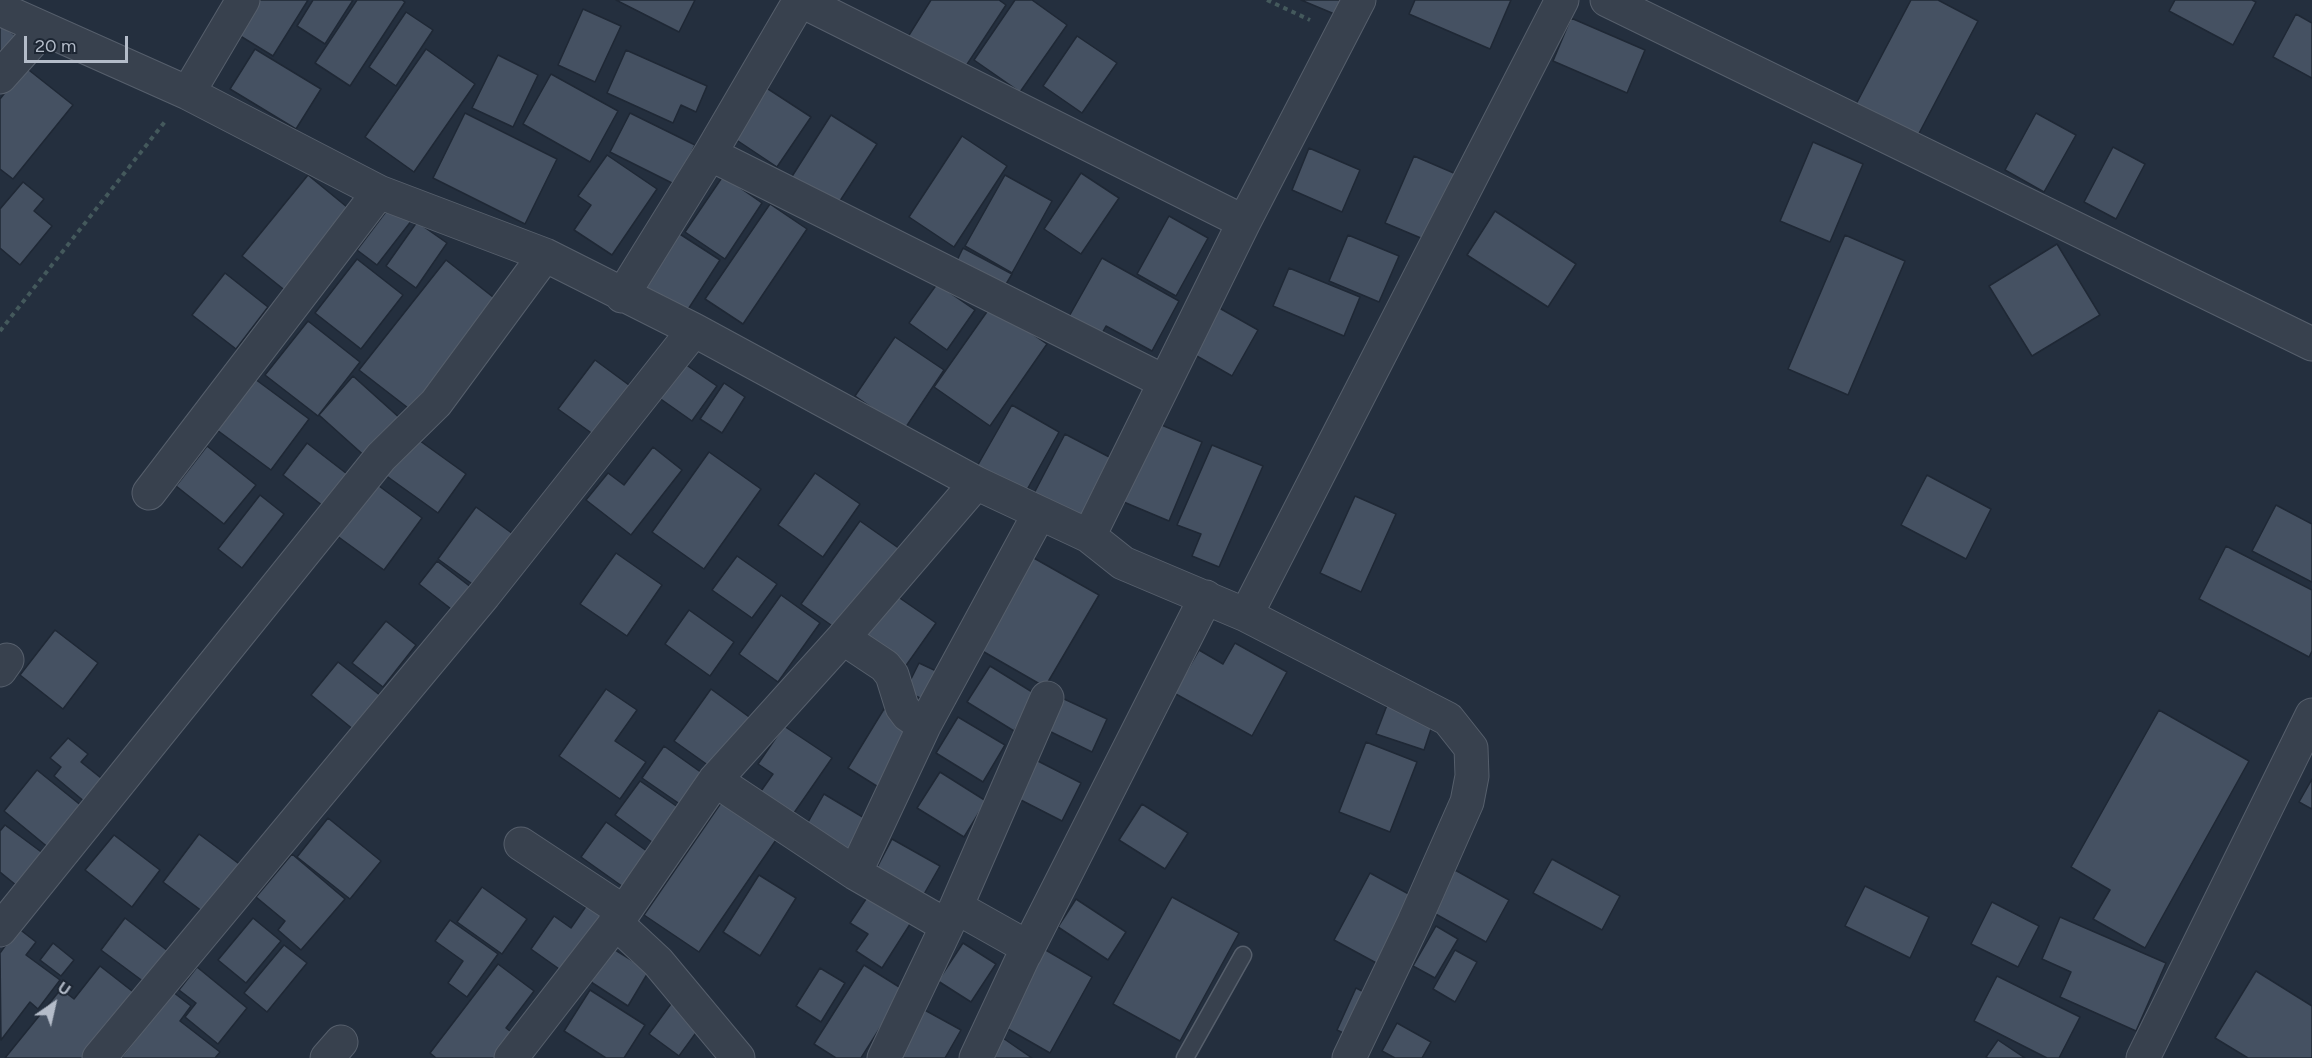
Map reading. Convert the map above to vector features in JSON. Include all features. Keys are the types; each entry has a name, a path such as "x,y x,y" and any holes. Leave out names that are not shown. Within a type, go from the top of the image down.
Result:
{"street":[{"path":"188,93 243,0"},
{"path":"622,296 710,154 800,0 1244,222"},
{"path":"1089,536 1244,222 1359,0"},
{"path":"1246,615 1562,0"},
{"path":"1607,0 2312,344"},
{"path":"0,9 42,30 188,93 379,192 545,255 622,296 694,330 976,483 1089,536 1123,563 1246,615 1448,719 1471,748 1472,776 1467,802 1414,922 1349,1058"},
{"path":"0,77 42,30"},
{"path":"710,154 1165,382"},
{"path":"150,493 379,192"},
{"path":"0,930 374,466 399,437 436,403 545,255"},
{"path":"99,1058 484,595 694,330"},
{"path":"511,1058 619,917 715,780 843,638 976,483"},
{"path":"855,873 924,726 1039,514"},
{"path":"976,1058 1025,954 1206,597"},
{"path":"843,638 885,666 892,675 902,707 908,715 924,726"},
{"path":"884,1058 951,917 1047,698"},
{"path":"2143,1058 2312,715"},
{"path":"715,780 855,873 951,917 1024,945 1025,954"},
{"path":"521,844 619,917 738,1058"}],"lane":[{"path":"1185,1058 1243,955"}],"path":[{"path":"1267,0 1341,35"},
{"path":"0,331 188,93"}],"building":[{"path":"258,0 308,0 273,56 237,34"},
{"path":"313,0 353,0 325,44 297,26"},
{"path":"357,0 402,0 405,2 350,86 315,63"},
{"path":"616,0 695,0 679,32"},
{"path":"931,0 999,0 1006,5 960,75 906,40"},
{"path":"1015,0 1032,0 1067,25 1020,92 974,60"},
{"path":"1301,0 1352,0 1344,18"},
{"path":"1415,0 1511,0 1490,49 1409,14"},
{"path":"1911,0 1938,0 1978,21 1915,141 1854,108"},
{"path":"2175,0 2252,0 2256,2 2233,45 2169,11"},
{"path":"583,9 621,26 595,82 558,65"},
{"path":"406,12 433,30 396,86 369,67"},
{"path":"2296,14 2312,23 2312,78 2273,57"},
{"path":"1571,18 1645,50 1627,93 1553,61"},
{"path":"0,25 18,37 0,63"},
{"path":"1077,36 1117,63 1082,113 1043,86"},
{"path":"255,49 321,89 296,129 230,89"},
{"path":"426,49 475,84 414,172 365,137"},
{"path":"626,50 707,86 696,112 681,105 673,123 607,93"},
{"path":"498,55 538,75 513,127 472,108"},
{"path":"25,67 73,105 13,179 0,169 0,99"},
{"path":"551,74 618,111 590,162 523,124"},
{"path":"765,87 811,117 777,167 732,137"},
{"path":"465,113 557,159 525,224 433,178"},
{"path":"630,113 695,145 676,185 610,152"},
{"path":"2036,113 2076,135 2044,192 2005,170"},
{"path":"831,115 877,144 836,207 791,178"},
{"path":"962,136 1007,166 954,247 909,217"},
{"path":"1813,142 1863,164 1830,242 1780,221"},
{"path":"2113,147 2145,164 2116,219 2084,202"},
{"path":"1309,148 1360,170 1342,212 1292,190"},
{"path":"607,155 657,189 612,255 574,230 591,205 578,196"},
{"path":"1414,156 1456,174 1428,241 1385,223"},
{"path":"1081,173 1119,198 1081,254 1044,229"},
{"path":"308,175 353,212 287,292 242,256"},
{"path":"1005,175 1052,201 1012,273 965,246"},
{"path":"723,176 762,203 725,259 685,232"},
{"path":"23,182 44,199 34,211 52,226 20,265 0,248 0,209"},
{"path":"770,204 807,229 743,324 705,299"},
{"path":"391,205 412,220 377,265 357,250"},
{"path":"1495,211 1576,264 1548,307 1467,255"},
{"path":"1169,216 1208,238 1176,296 1137,274"},
{"path":"417,222 447,243 416,288 386,266"},
{"path":"672,229 720,260 685,314 637,283"},
{"path":"1348,235 1399,256 1379,302 1329,281"},
{"path":"1845,235 1905,261 1848,395 1788,369"},
{"path":"2057,244 2100,315 2032,356 1989,286"},
{"path":"963,248 1012,274 999,296 952,271"},
{"path":"1102,258 1179,301 1152,351 1106,326 1100,337 1067,320"},
{"path":"357,259 403,295 361,349 315,313"},
{"path":"446,260 498,301 412,411 359,370"},
{"path":"1289,268 1360,297 1344,336 1273,306"},
{"path":"225,273 268,307 236,349 192,315"},
{"path":"937,284 975,310 947,350 909,323"},
{"path":"1214,305 1258,330 1232,376 1188,351"},
{"path":"991,306 1047,344 990,426 934,387"},
{"path":"308,321 360,362 318,416 265,375"},
{"path":"895,337 944,370 904,430 855,396"},
{"path":"595,360 633,388 597,437 558,409"},
{"path":"679,360 717,386 692,421 655,395"},
{"path":"353,376 402,420 368,459 319,415"},
{"path":"255,379 309,419 271,470 217,430"},
{"path":"724,383 745,397 722,433 700,419"},
{"path":"1012,405 1059,432 1023,497 975,470"},
{"path":"1152,421 1202,442 1169,521 1119,500"},
{"path":"409,433 466,474 438,513 381,472"},
{"path":"1065,434 1115,460 1080,527 1030,501"},
{"path":"307,443 351,477 327,509 283,475"},
{"path":"1212,445 1263,466 1219,567 1192,556 1201,534 1177,525"},
{"path":"207,446 256,485 224,524 176,486"},
{"path":"653,447 682,470 631,535 586,500 608,473 624,485"},
{"path":"709,452 761,489 704,569 652,532"},
{"path":"815,473 860,504 823,557 778,525"},
{"path":"1927,475 1991,509 1966,559 1901,525"},
{"path":"371,480 422,518 384,570 333,533"},
{"path":"260,495 284,514 242,568 218,549"},
{"path":"1355,496 1396,514 1361,592 1320,573"},
{"path":"2276,505 2312,524 2312,582 2252,551"},
{"path":"476,507 513,534 475,586 438,559"},
{"path":"860,521 900,549 841,632 801,604"},
{"path":"2226,546 2312,590 2312,651 2309,657 2199,599"},
{"path":"616,553 662,585 627,636 580,604"},
{"path":"1025,553 1099,595 1045,687 972,645"},
{"path":"737,556 777,584 752,618 712,590"},
{"path":"437,561 472,588 455,612 419,584"},
{"path":"891,592 936,623 905,667 860,635"},
{"path":"781,595 820,623 778,682 739,654"},
{"path":"689,610 734,642 710,676 665,644"},
{"path":"386,621 416,645 383,687 352,663"},
{"path":"55,630 98,663 63,709 20,675"},
{"path":"1235,643 1287,672 1252,736 1174,693 1199,650 1223,664"},
{"path":"338,662 381,696 354,730 311,695"},
{"path":"919,663 947,676 933,704 905,691"},
{"path":"990,666 1037,695 1014,731 967,702"},
{"path":"606,689 637,710 615,741 646,762 620,799 559,756"},
{"path":"711,689 756,722 719,773 674,741"},
{"path":"1062,698 1107,719 1092,752 1047,730"},
{"path":"1389,700 1435,717 1424,750 1376,734"},
{"path":"884,709 920,731 883,790 848,768"},
{"path":"2159,710 2249,761 2145,948 2093,919 2110,890 2071,867"},
{"path":"958,717 1005,745 983,782 936,753"},
{"path":"784,726 832,758 787,823 754,801 773,774 758,764"},
{"path":"68,738 88,754 81,762 111,786 92,808 54,776 61,767 50,758"},
{"path":"1366,742 1417,762 1390,832 1339,812"},
{"path":"664,746 709,778 687,809 642,778"},
{"path":"1032,758 1081,783 1062,821 1013,796"},
{"path":"37,770 88,811 55,853 4,811"},
{"path":"940,772 986,801 964,837 917,808"},
{"path":"2312,779 2312,809 2299,802"},
{"path":"640,781 685,812 660,848 615,815"},
{"path":"824,794 871,822 850,859 803,831"},
{"path":"723,800 778,837 699,952 644,915"},
{"path":"1142,804 1188,833 1165,869 1119,840"},
{"path":"328,818 381,861 350,899 297,857"},
{"path":"606,822 651,854 626,889 581,857"},
{"path":"5,825 48,857 22,890 0,872 0,831"},
{"path":"199,834 246,869 210,917 163,882"},
{"path":"114,835 160,870 132,907 85,870"},
{"path":"892,839 940,866 919,903 872,877"},
{"path":"292,854 345,899 301,950 278,930 285,921 256,897"},
{"path":"1552,859 1620,896 1602,930 1533,893"},
{"path":"1455,870 1509,900 1486,942 1432,912"},
{"path":"1370,873 1416,898 1380,965 1334,940"},
{"path":"759,875 796,898 760,956 723,932"},
{"path":"1865,886 1929,917 1910,958 1845,926"},
{"path":"482,887 527,919 502,954 457,922"},
{"path":"870,893 912,921 882,968 856,951 868,934 850,923"},
{"path":"1172,897 1239,933 1180,1041 1113,1004"},
{"path":"1076,899 1126,932 1108,960 1058,927"},
{"path":"589,902 611,917 569,976 531,949 554,916 571,928"},
{"path":"1992,902 2039,926 2018,967 1971,944"},
{"path":"2060,917 2166,963 2136,1031 2060,997 2071,972 2042,959"},
{"path":"125,918 168,951 144,982 101,950"},
{"path":"253,918 281,941 246,983 218,960"},
{"path":"450,920 498,954 467,997 448,983 463,961 435,941"},
{"path":"1436,926 1458,939 1435,978 1413,966"},
{"path":"18,928 36,942 26,955 60,980 38,1009 30,1002 1,1040 0,953"},
{"path":"53,943 74,960 61,976 40,960"},
{"path":"963,943 996,964 971,1002 938,981"},
{"path":"284,945 307,963 267,1012 244,993"},
{"path":"612,948 649,971 628,1006 591,982"},
{"path":"1044,949 1092,977 1050,1053 1001,1025"},
{"path":"1455,950 1477,962 1455,1002 1433,989"},
{"path":"498,964 534,991 506,1028 515,1035 498,1058 436,1058 430,1053"},
{"path":"864,965 904,990 861,1058 836,1058 814,1044"},
{"path":"100,966 141,998 93,1058 5,1058 61,989 74,999"},
{"path":"197,967 247,1008 218,1044 185,1017 196,1003 179,990"},
{"path":"820,968 845,983 821,1022 796,1006"},
{"path":"2256,971 2312,1006 2312,1058 2248,1058 2215,1038"},
{"path":"1997,976 2080,1017 2059,1058 2047,1058 1974,1021"},
{"path":"1356,988 1374,997 1354,1038 1337,1030"},
{"path":"590,990 645,1025 624,1058 606,1058 564,1031"},
{"path":"173,992 191,1006 180,1021 220,1052 215,1058 121,1058"},
{"path":"676,997 706,1019 679,1056 649,1034"},
{"path":"921,1008 961,1030 945,1058 893,1058"},
{"path":"1397,1023 1431,1042 1422,1058 1395,1058 1382,1051"},
{"path":"1000,1036 1032,1058 985,1058"},
{"path":"1998,1040 2025,1058 1986,1057"}]}
